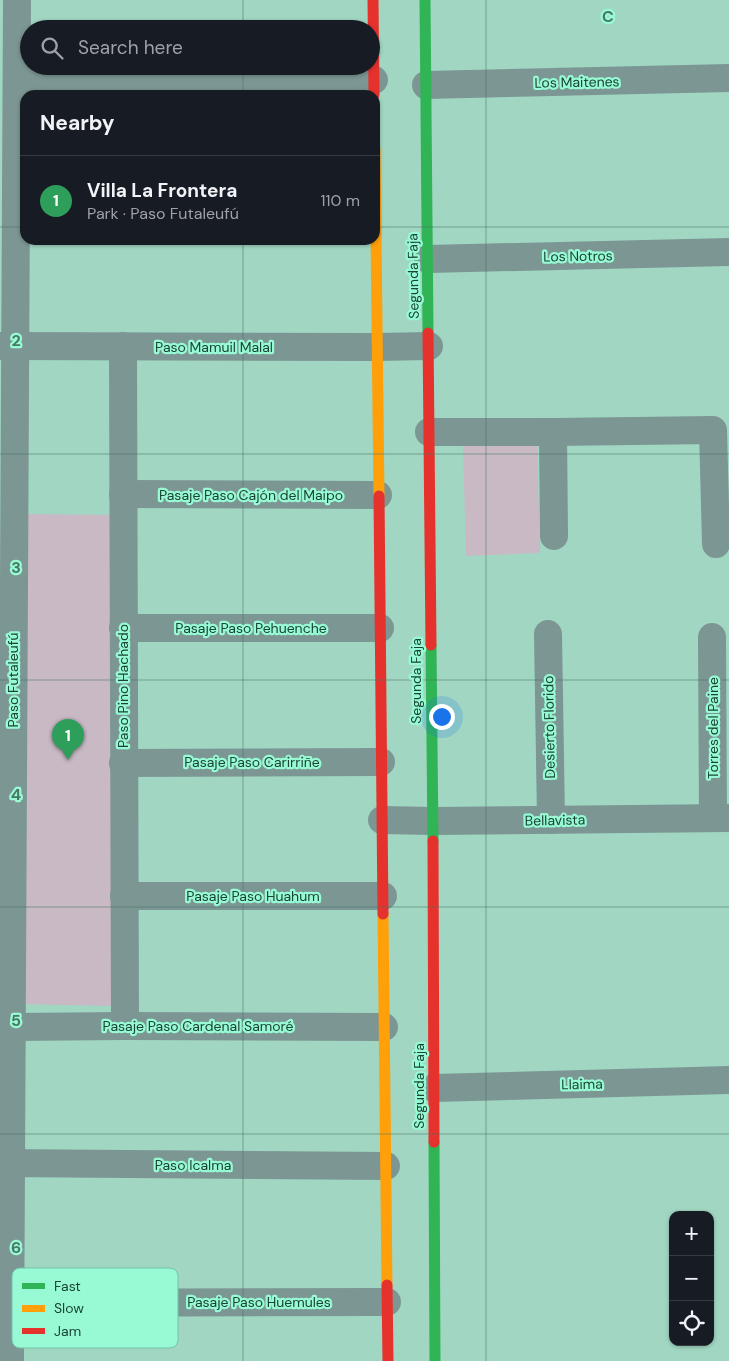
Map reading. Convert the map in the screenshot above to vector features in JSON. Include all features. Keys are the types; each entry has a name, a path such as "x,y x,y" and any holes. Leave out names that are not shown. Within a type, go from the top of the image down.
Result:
{"main road":[{"path":"373,0 373,20"},
{"name":"Segunda Faja","path":"425,0 433,821 435,1361"},
{"path":"376,245 388,1361"}],"street":[{"name":"Paso Futaleufú","path":"10,1361 6,1163 11,1027 8,346 20,206 17,0"},
{"path":"18,77 374,87"},
{"name":"Los Maitenes","path":"426,84 729,78"},
{"name":"Los Notros","path":"428,260 729,252"},
{"name":"Paso Mamuil Malal","path":"8,346 429,346"},
{"name":"Paso Pino Hachado","path":"123,346 125,1026"},
{"path":"429,432 714,430 716,544"},
{"path":"553,432 554,536"},
{"name":"Pasaje Paso Cajón del Maipo","path":"123,494 378,495"},
{"name":"Pasaje Paso Pehuenche","path":"123,628 380,628"},
{"name":"Desierto Florido","path":"548,634 551,820"},
{"name":"Torres del Paine","path":"712,637 721,818"},
{"name":"Pasaje Paso Carirriñe","path":"123,763 382,762"},
{"name":"Bellavista","path":"382,820 721,818"},
{"name":"Pasaje Paso Huahum","path":"124,896 383,896"},
{"name":"Pasaje Paso Cardenal Samoré","path":"11,1027 384,1027"},
{"name":"Llaima","path":"434,1088 729,1080"},
{"name":"Paso Icalma","path":"6,1163 386,1166"},
{"name":"Pasaje Paso Huemules","path":"178,1303 387,1302"}],"shaded area":[{"path":"537,443 540,553 466,556 463,445"},
{"path":"24,514 117,515 112,1006 19,1004"}],"traffic: fast":[{"path":"425,0 428,333"},
{"path":"431,645 433,841"},
{"path":"434,1142 435,1361"}],"traffic: slow":[{"path":"376,245 379,496"},
{"path":"383,914 387,1285"}],"traffic: jam":[{"path":"373,0 373,20"},
{"path":"374,75 374,90"},
{"path":"428,333 431,645"},
{"path":"379,496 383,914"},
{"path":"433,841 434,1142"},
{"path":"387,1285 388,1361"}],"place":[{"name":"Villa La Frontera","path":"68,760"}]}
